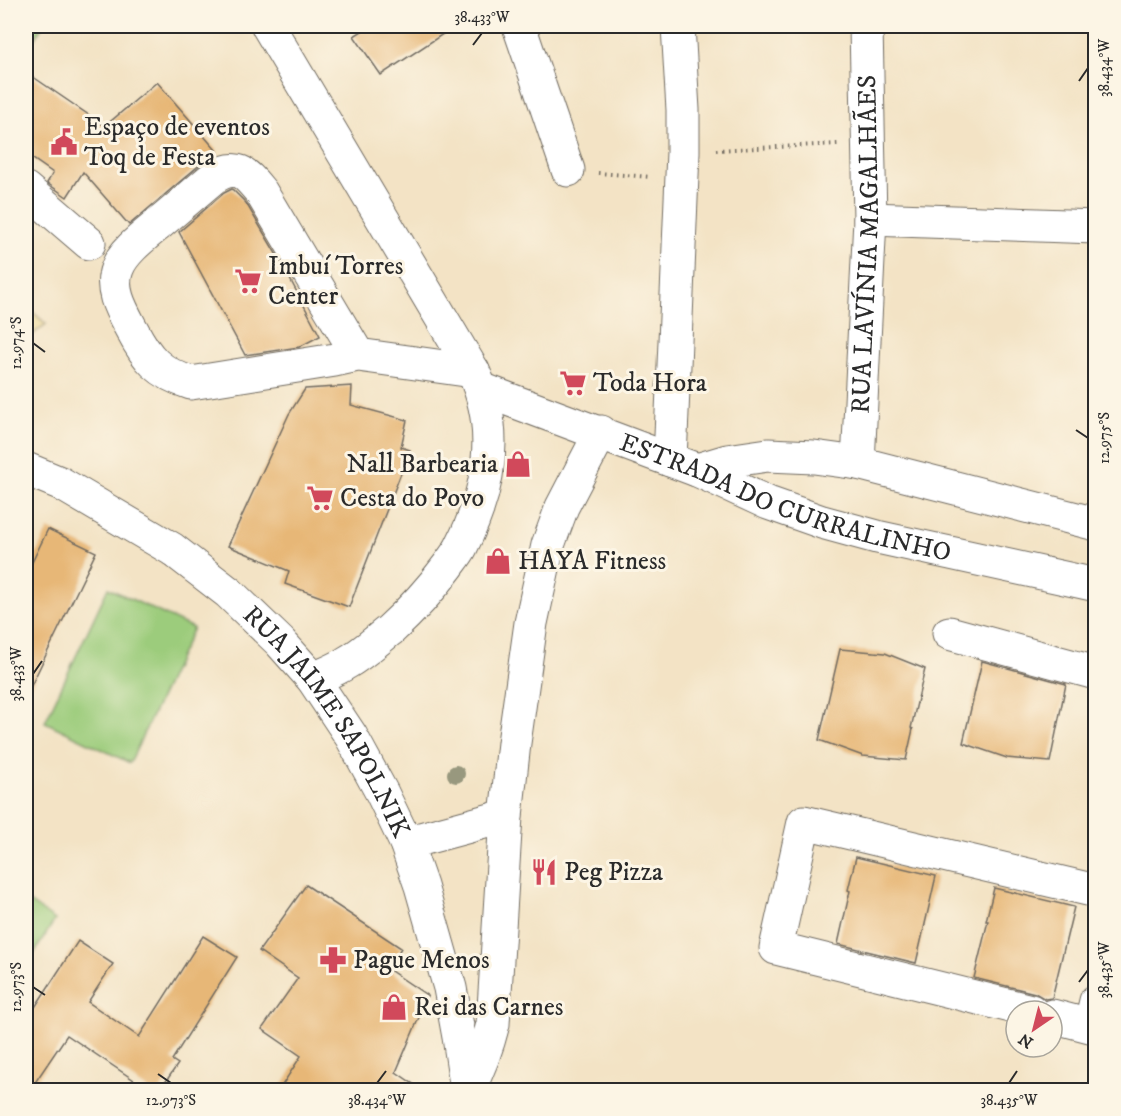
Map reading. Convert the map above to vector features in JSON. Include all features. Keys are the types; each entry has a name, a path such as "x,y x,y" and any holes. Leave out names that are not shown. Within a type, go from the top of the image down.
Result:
{"street":[{"path":"267,26 477,380 487,413 489,440 487,473 478,507 460,548 435,584 405,616 375,642 347,663 313,679"},
{"path":"519,26 568,170"},
{"path":"678,26 683,110 683,465 768,455 858,462 1095,524"},
{"name":"RUA LAVÍNIA MAGALHÃES","path":"858,462 870,219 866,26"},
{"name":"ESTRADA DO CURRALINHO","path":"358,355 261,192 238,170 226,170 214,177 129,250 117,268 114,287 118,305 142,349 159,367 175,378 191,383 358,355 477,380 683,465 768,503 822,522 877,537 1095,585"},
{"path":"26,189 89,243"},
{"path":"870,219 1095,227"},
{"name":"RUA JAIME SAPOLNIK","path":"467,1090 480,1069 493,1024 506,816 531,623 548,545 562,507 601,432"},
{"name":"RUA JAIME SAPOLNIK","path":"26,469 60,483 172,549 229,593 280,642 313,679 351,736 406,843 427,906 450,988 467,1090"},
{"path":"949,633 1095,673"},
{"path":"406,843 506,816"},
{"path":"1004,1004 776,948 804,822 1095,891"},
{"path":"1064,1019 1090,1026 1095,1001"}],"path":[{"path":"568,170 682,166 868,142"}],"green space":[{"path":"26,26 43,26 26,51"},
{"path":"108,588 193,628 130,763 45,722"},
{"path":"26,900 55,920 26,966"}],"sand":[{"path":"26,306 46,324 26,340"}],"building":[{"path":"370,26 455,26 381,75 354,36"},
{"path":"26,72 105,126 157,82 218,155 202,163 129,225 83,172 67,197 47,183 53,173 26,154"},
{"name":"Imbuí Torres Center","path":"232,189 246,203 281,262 320,336 299,347 245,355 179,232 224,193"},
{"name":"Cesta do Povo","path":"352,386 351,405 407,420 401,447 410,450 349,607 285,584 289,571 228,546 289,414 305,389"},
{"path":"48,529 96,552 26,696 26,575"},
{"path":"840,649 885,653 925,669 906,760 863,756 819,740"},
{"path":"982,661 1066,684 1050,762 1007,758 963,743"},
{"path":"856,857 936,876 916,963 838,944"},
{"path":"306,885 401,948 388,969 428,996 396,1072 422,1090 279,1090 301,1056 262,1029 298,978 259,951"},
{"path":"994,888 1074,907 1052,998 1045,999 1035,993 974,978 988,921 986,921"},
{"path":"203,936 237,957 172,1060 178,1064 160,1090 149,1090 67,1035 30,1090 26,1090 26,1021 78,941 113,964 88,1002 139,1037"}],"place":[{"name":"Espaço de eventos Toq de Festa","path":"64,142"},
{"name":"Imbuí Torres Center","path":"248,281"},
{"name":"Toda Hora","path":"573,383"},
{"name":"Nall Barbearia","path":"518,464"},
{"name":"Cesta do Povo","path":"320,498"},
{"name":"HAYA Fitness","path":"498,561"},
{"name":"Peg Pizza","path":"544,872"},
{"name":"Pague Menos","path":"333,960"},
{"name":"Rei das Carnes","path":"394,1007"}]}
